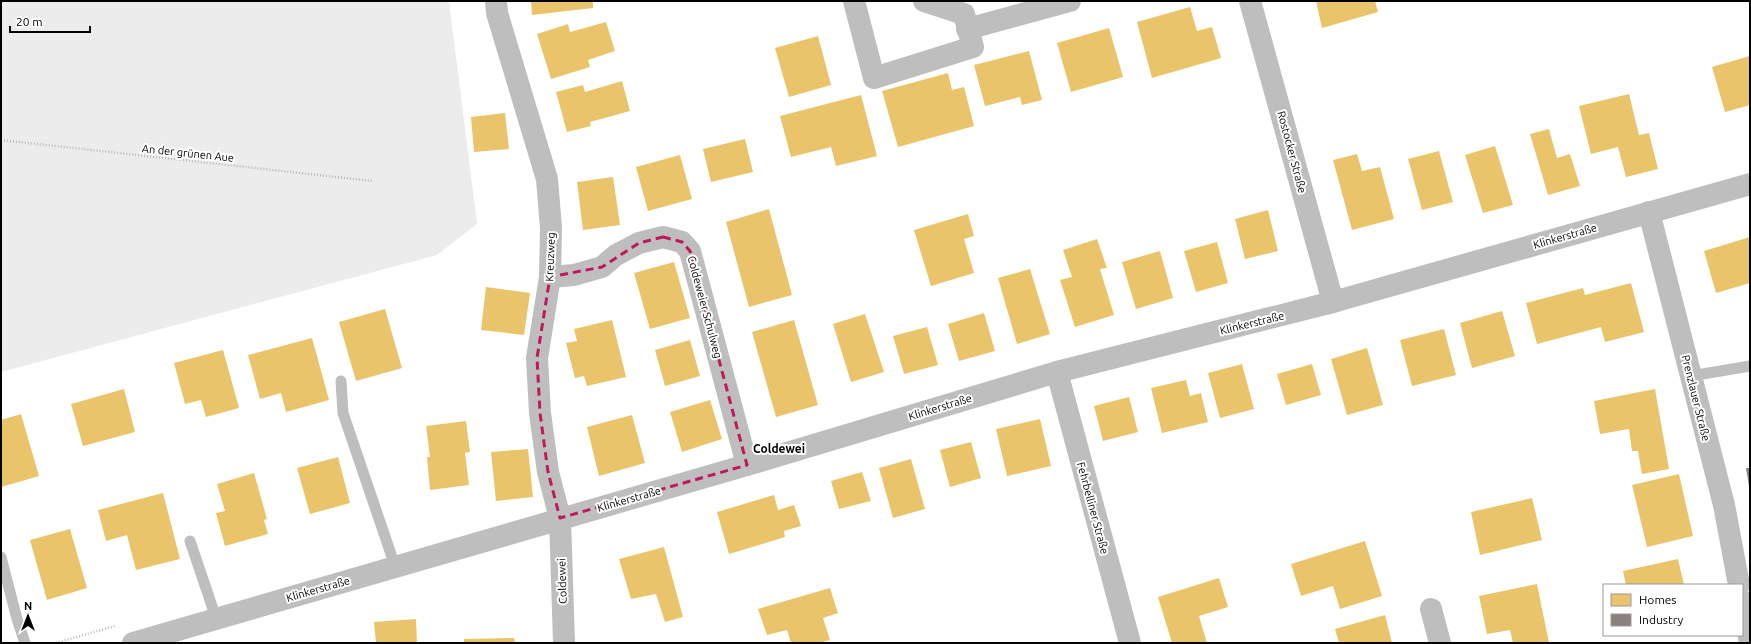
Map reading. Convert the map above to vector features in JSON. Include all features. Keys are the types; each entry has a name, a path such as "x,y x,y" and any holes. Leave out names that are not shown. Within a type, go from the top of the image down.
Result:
{"street":[{"name":"Kreuzweg","path":"496,1 497,13 547,179 551,228 550,277 538,366 540,413 548,472 560,518"},
{"path":"854,1 874,78 973,47 964,14 924,1"},
{"path":"967,29 1070,1"},
{"name":"Rostocker Straße","path":"1250,1 1334,302"},
{"name":"Klinkerstraße","path":"133,643 747,465 1056,372 1334,302 1750,184"},
{"name":"Prenzlauer Straße","path":"1649,212 1724,505 1739,584"},
{"name":"Coldeweier Schulweg","path":"550,277 574,275 602,267 616,255 639,242 663,237 682,242 690,250 747,465"},
{"name":"Fehrbelliner Straße","path":"1056,372 1130,643"},
{"name":"Coldewei","path":"560,518 564,643"},
{"path":"1743,607 1750,643"},
{"path":"1431,610 1440,643"}],"lane":[{"path":"1691,376 1750,366"},
{"path":"341,381 343,413 395,566"},
{"path":"190,541 216,618"},
{"path":"1,557 17,619 25,643"}],"path":[{"name":"An der grünen Aue","path":"1,140 372,181"}],"highlighted area":[{"path":"663,237 682,242 690,251 747,465 560,518 548,472 540,413 537,358 550,277 602,267 639,243"}],"shaded area":[{"path":"1,1 449,1 477,224 437,255 1,372"}],"building: Homes":[{"path":"531,1 593,1 593,8 532,15"},
{"path":"1316,1 1375,1 1378,12 1322,28"},
{"path":"1190,7 1197,31 1212,27 1221,58 1152,78 1137,22"},
{"path":"606,22 615,51 588,60 590,67 551,79 537,34 568,24 570,32"},
{"path":"1109,28 1123,77 1071,92 1057,43"},
{"path":"818,36 831,85 789,97 775,48"},
{"path":"1029,51 1042,100 1022,105 1020,97 985,106 974,65"},
{"path":"1750,56 1750,105 1725,112 1712,67"},
{"path":"948,73 952,90 964,87 974,126 898,147 882,91"},
{"path":"622,81 630,111 590,122 591,126 567,132 556,92 583,85 585,92"},
{"path":"1629,94 1639,135 1649,133 1658,169 1626,177 1618,147 1591,154 1579,106"},
{"path":"861,95 877,156 836,166 831,147 791,157 780,116"},
{"path":"505,113 509,149 474,152 471,117"},
{"path":"1549,129 1557,158 1570,154 1580,186 1548,195 1530,134"},
{"path":"745,139 753,172 711,182 703,149"},
{"path":"1495,146 1513,205 1483,213 1465,155"},
{"path":"1439,151 1453,202 1422,210 1408,159"},
{"path":"1357,154 1362,171 1380,167 1394,219 1352,230 1333,160"},
{"path":"680,155 692,199 648,211 636,167"},
{"path":"613,177 620,225 583,230 577,182"},
{"path":"769,209 792,295 749,307 726,222"},
{"path":"1268,210 1278,251 1245,259 1235,219"},
{"path":"968,214 974,236 964,239 974,273 931,286 914,230"},
{"path":"1750,237 1750,283 1716,293 1704,251"},
{"path":"1097,239 1107,268 1100,269 1114,315 1075,327 1060,280 1072,277 1063,250"},
{"path":"1217,242 1228,283 1196,292 1184,251"},
{"path":"1160,251 1173,298 1136,309 1122,262"},
{"path":"674,262 690,318 650,329 634,273"},
{"path":"1030,269 1050,334 1017,344 998,278"},
{"path":"1631,283 1644,332 1605,342 1601,327 1537,344 1526,303 1583,288 1585,295"},
{"path":"486,287 530,293 524,335 481,330"},
{"path":"385,309 402,368 356,381 339,322"},
{"path":"1502,311 1515,356 1472,368 1460,323"},
{"path":"984,313 995,351 959,361 948,324"},
{"path":"865,314 884,372 851,382 833,324"},
{"path":"612,320 626,377 587,386 584,376 575,378 566,343 577,341 574,329"},
{"path":"794,320 818,405 776,417 752,332"},
{"path":"927,327 938,365 904,374 893,336"},
{"path":"1444,329 1456,375 1412,386 1400,340"},
{"path":"312,338 329,400 286,412 281,393 260,399 248,355"},
{"path":"690,340 700,376 665,386 655,350"},
{"path":"1367,348 1383,405 1347,415 1331,359"},
{"path":"223,350 239,408 206,417 201,400 185,404 174,363"},
{"path":"1242,364 1254,409 1220,418 1208,373"},
{"path":"1312,364 1321,395 1286,405 1277,374"},
{"path":"1186,380 1190,396 1201,393 1208,422 1162,433 1151,388"},
{"path":"124,389 135,432 83,446 71,404"},
{"path":"1655,389 1669,469 1642,474 1638,451 1632,451 1629,429 1600,434 1594,401"},
{"path":"1129,397 1138,432 1103,441 1094,406"},
{"path":"710,400 722,439 682,452 670,412"},
{"path":"21,414 39,476 1,487 1,420"},
{"path":"632,415 645,463 599,476 587,427"},
{"path":"1040,419 1051,466 1007,476 996,429"},
{"path":"466,421 470,452 465,453 469,485 430,490 427,457 430,457 426,426"},
{"path":"971,442 981,478 950,487 940,450"},
{"path":"528,449 533,497 496,501 491,452"},
{"path":"338,457 350,503 310,514 297,468"},
{"path":"911,459 925,509 893,518 879,468"},
{"path":"862,472 871,501 839,509 831,481"},
{"path":"254,473 267,519 264,520 268,534 225,546 216,513 225,511 217,484"},
{"path":"1679,474 1693,536 1647,547 1632,485"},
{"path":"163,493 180,559 136,570 127,535 106,541 98,510"},
{"path":"774,495 778,510 794,505 801,526 784,531 785,537 729,554 717,512"},
{"path":"1532,498 1542,540 1480,555 1471,512"},
{"path":"70,529 87,588 47,600 30,540"},
{"path":"1365,541 1382,596 1340,609 1333,586 1301,596 1291,564"},
{"path":"664,547 683,617 665,622 656,594 631,599 619,559"},
{"path":"1678,559 1684,584 1626,584 1623,571"},
{"path":"1219,578 1228,607 1199,616 1207,643 1172,643 1158,597"},
{"path":"1537,584 1549,643 1513,643 1510,630 1487,634 1479,596"},
{"path":"830,588 838,613 823,618 830,640 819,643 791,643 787,630 767,635 758,609"},
{"path":"1385,615 1392,643 1339,643 1335,629"},
{"path":"416,619 417,643 376,643 374,622"},
{"path":"514,638 515,643 464,643 464,639"}],"building: Industry":[{"path":"1746,468 1750,468 1750,486 1749,486"}],"district":[{"name":"Coldewei","path":"779,449"}]}
